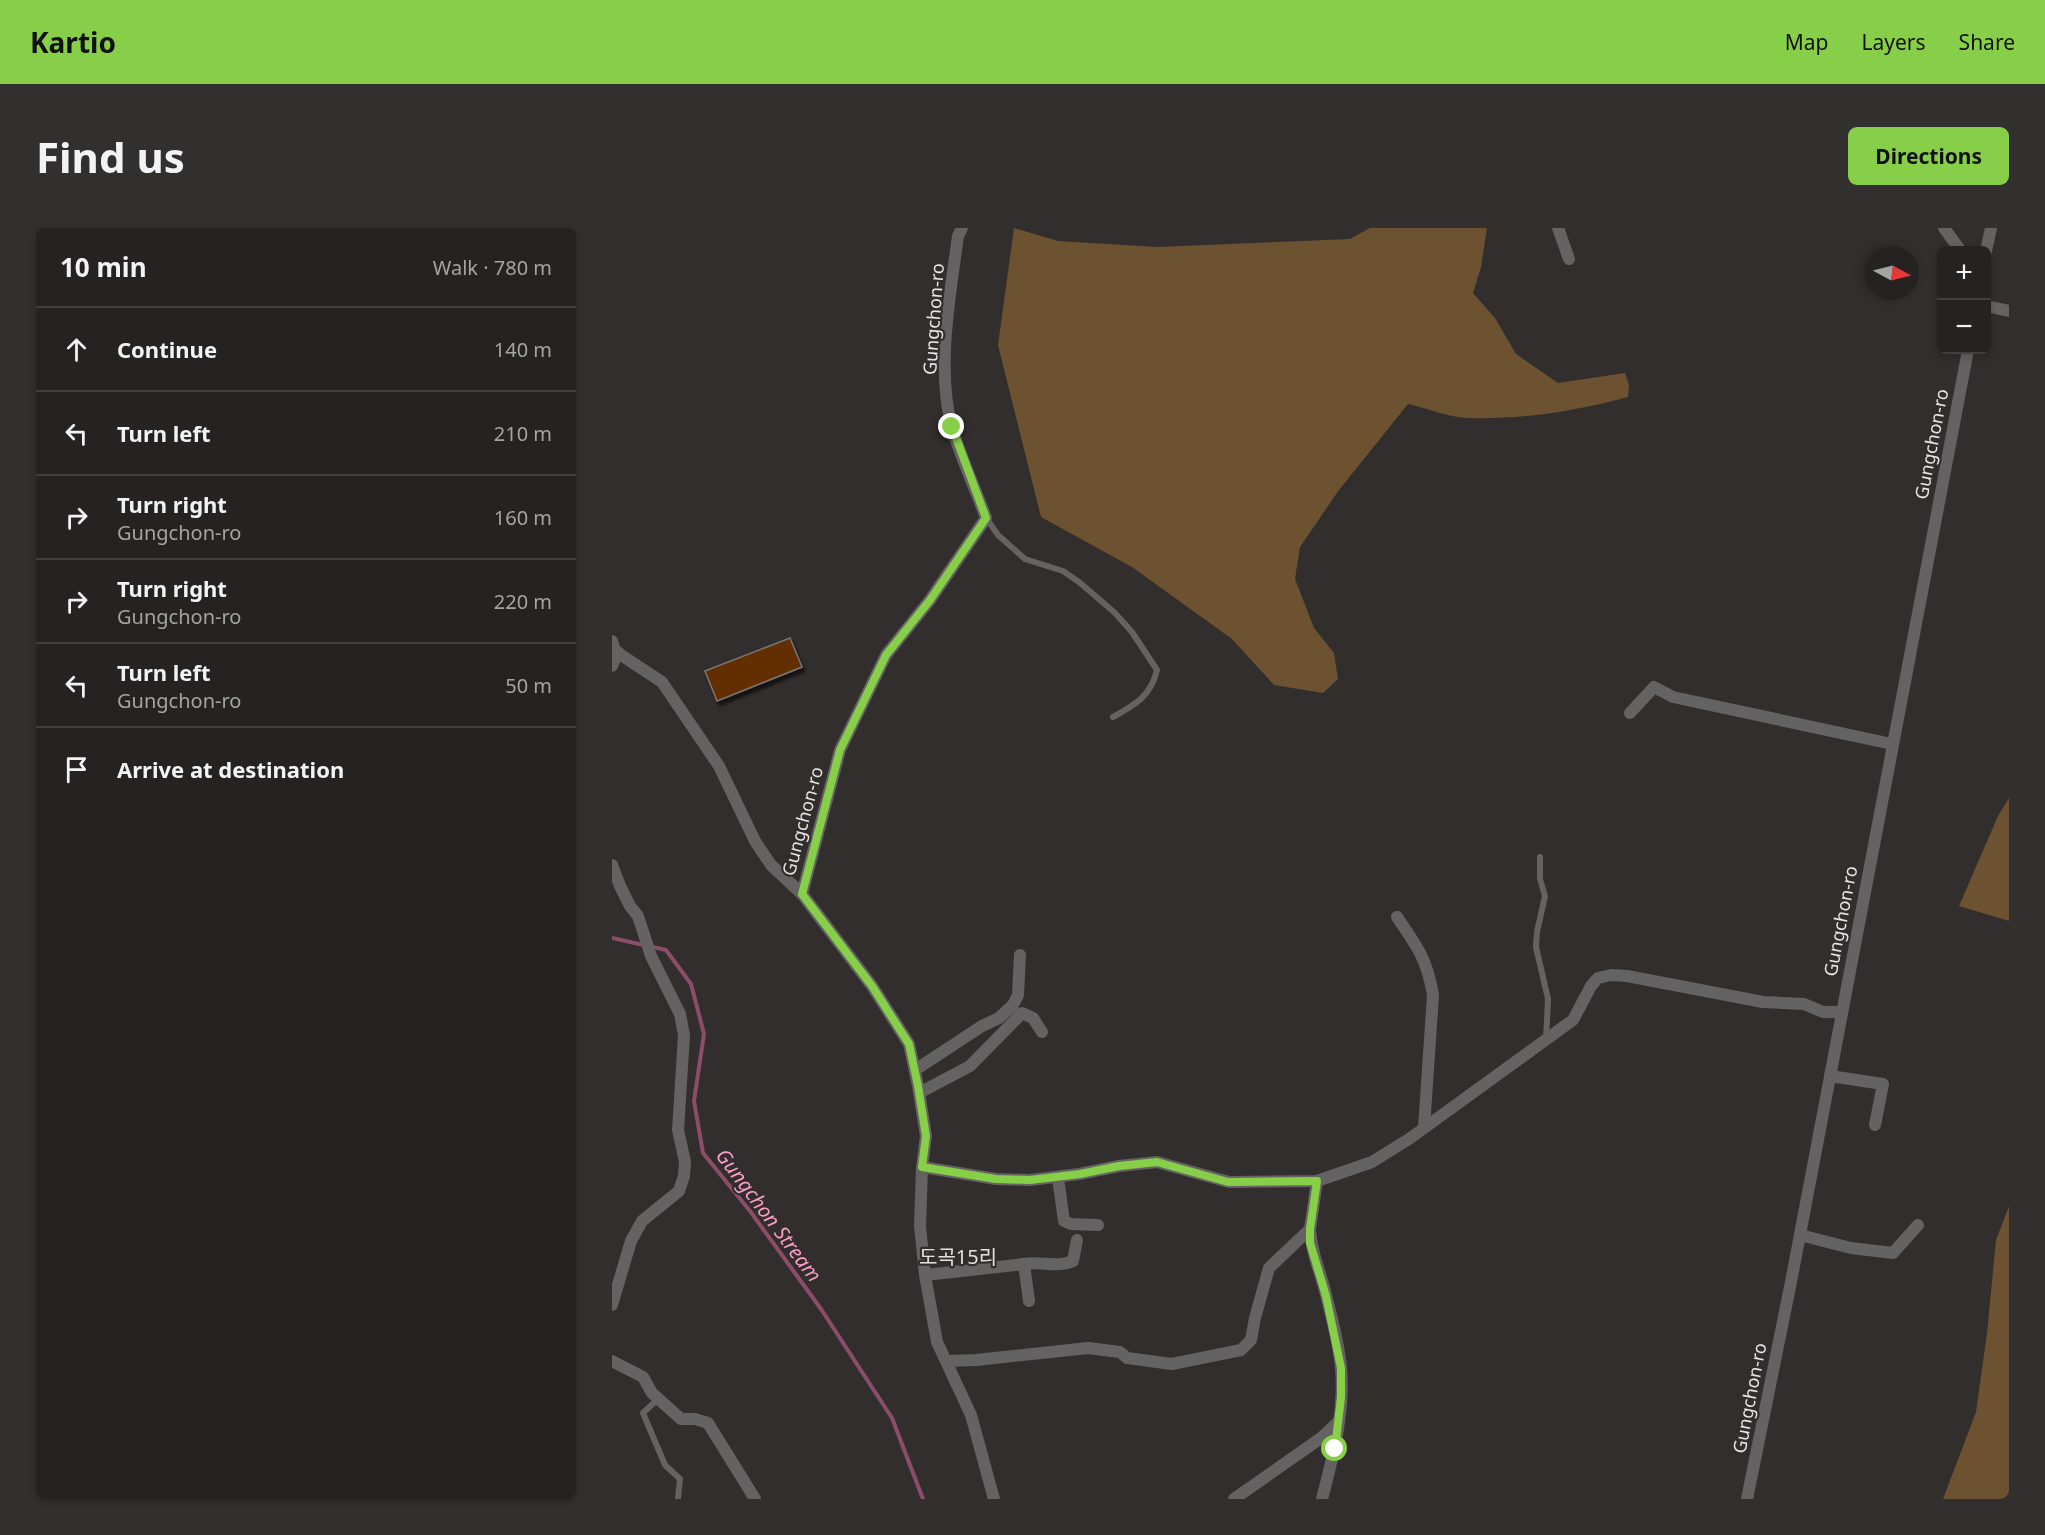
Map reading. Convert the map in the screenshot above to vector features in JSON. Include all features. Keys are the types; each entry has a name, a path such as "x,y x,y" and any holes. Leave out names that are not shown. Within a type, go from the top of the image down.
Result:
{"street":[{"name":"Gungchon-ro","path":"962,228 958,236 948,310 945,379 952,427 986,518 930,600 886,655 840,750 802,894 872,986 909,1044 926,1136 922,1167 920,1226 925,1275 937,1342 971,1415 994,1499"},
{"path":"1558,228 1569,259"},
{"path":"1944,228 1957,246"},
{"path":"1987,246 1991,228"},
{"path":"1991,307 2009,311"},
{"name":"Gungchon-ro","path":"1747,1499 1800,1235 1967,354"},
{"path":"612,666 615,647 662,682 719,766 756,841 771,865 802,894"},
{"path":"1630,713 1654,687 1672,697 1892,744"},
{"path":"612,865 630,906 638,916 651,956 680,1014 684,1035 678,1130 685,1162 684,1176 679,1191 642,1221 631,1240 612,1305"},
{"path":"1397,917 1422,953 1430,975 1433,995 1424,1128"},
{"path":"915,1070 982,1026 999,1018 1013,1005 1018,995 1020,955"},
{"path":"922,1167 996,1179 1030,1180 1058,1178 1119,1166 1157,1162 1228,1182 1317,1181 1372,1162 1424,1128 1573,1020 1591,986 1598,978 1611,975 1627,976 1763,1002 1804,1004 1823,1012 1841,1012"},
{"path":"919,1093 970,1066 1022,1013 1033,1018 1042,1032"},
{"path":"1830,1076 1883,1084 1875,1125"},
{"path":"1058,1178 1065,1221 1071,1224 1098,1225"},
{"path":"1317,1181 1310,1243 1326,1296 1341,1368 1335,1449 1322,1499"},
{"path":"1800,1235 1851,1248 1893,1253 1918,1225"},
{"path":"947,1361 1088,1348 1120,1352 1126,1358 1172,1364 1241,1350 1251,1340 1269,1268 1310,1229"},
{"path":"925,1275 1033,1263 1065,1265 1073,1261 1077,1240"},
{"path":"1024,1264 1029,1301"},
{"path":"612,1361 643,1377 652,1393 681,1419 695,1419 708,1423 755,1499"},
{"path":"1234,1499 1321,1438 1338,1422"}],"lane":[{"path":"986,518 998,535 1025,559 1063,571 1114,612 1132,632 1157,670 1154,681 1139,702 1113,717"},
{"path":"1540,857 1540,879 1545,896 1536,947 1548,999 1545,1040"},
{"path":"658,1399 643,1413 665,1465 680,1479 678,1498"}],"shaded area":[{"path":"1014,228 1058,241 1157,247 1350,239 1370,228 1487,228 1481,267 1473,293 1495,318 1516,354 1558,383 1625,373 1629,385 1628,397 1548,414 1508,418 1467,418 1408,404 1339,490 1300,547 1295,579 1314,628 1334,653 1338,679 1323,693 1274,685 1232,639 1132,567 1041,517 998,345"},
{"path":"2009,798 2009,921 1959,906 1998,816"},
{"path":"2009,1206 2009,1499 1943,1499 1976,1412 1987,1333 1996,1240"}],"building":[{"path":"790,638 802,667 717,701 705,671"}],"waterway":[{"name":"Gungchon Stream","path":"612,938 666,950 691,984 704,1034 694,1101 703,1153 750,1211 821,1309 892,1418 923,1499"}],"district":[{"name":"도곡15리","path":"958,1256"}],"route":[{"path":"952,427 986,518 930,600 886,655 840,750 802,894 872,986 909,1044 926,1136 922,1167 996,1179 1030,1180 1157,1162 1228,1182 1317,1181 1310,1243 1322,1279 1341,1368 1341,1397 1335,1449"}]}
